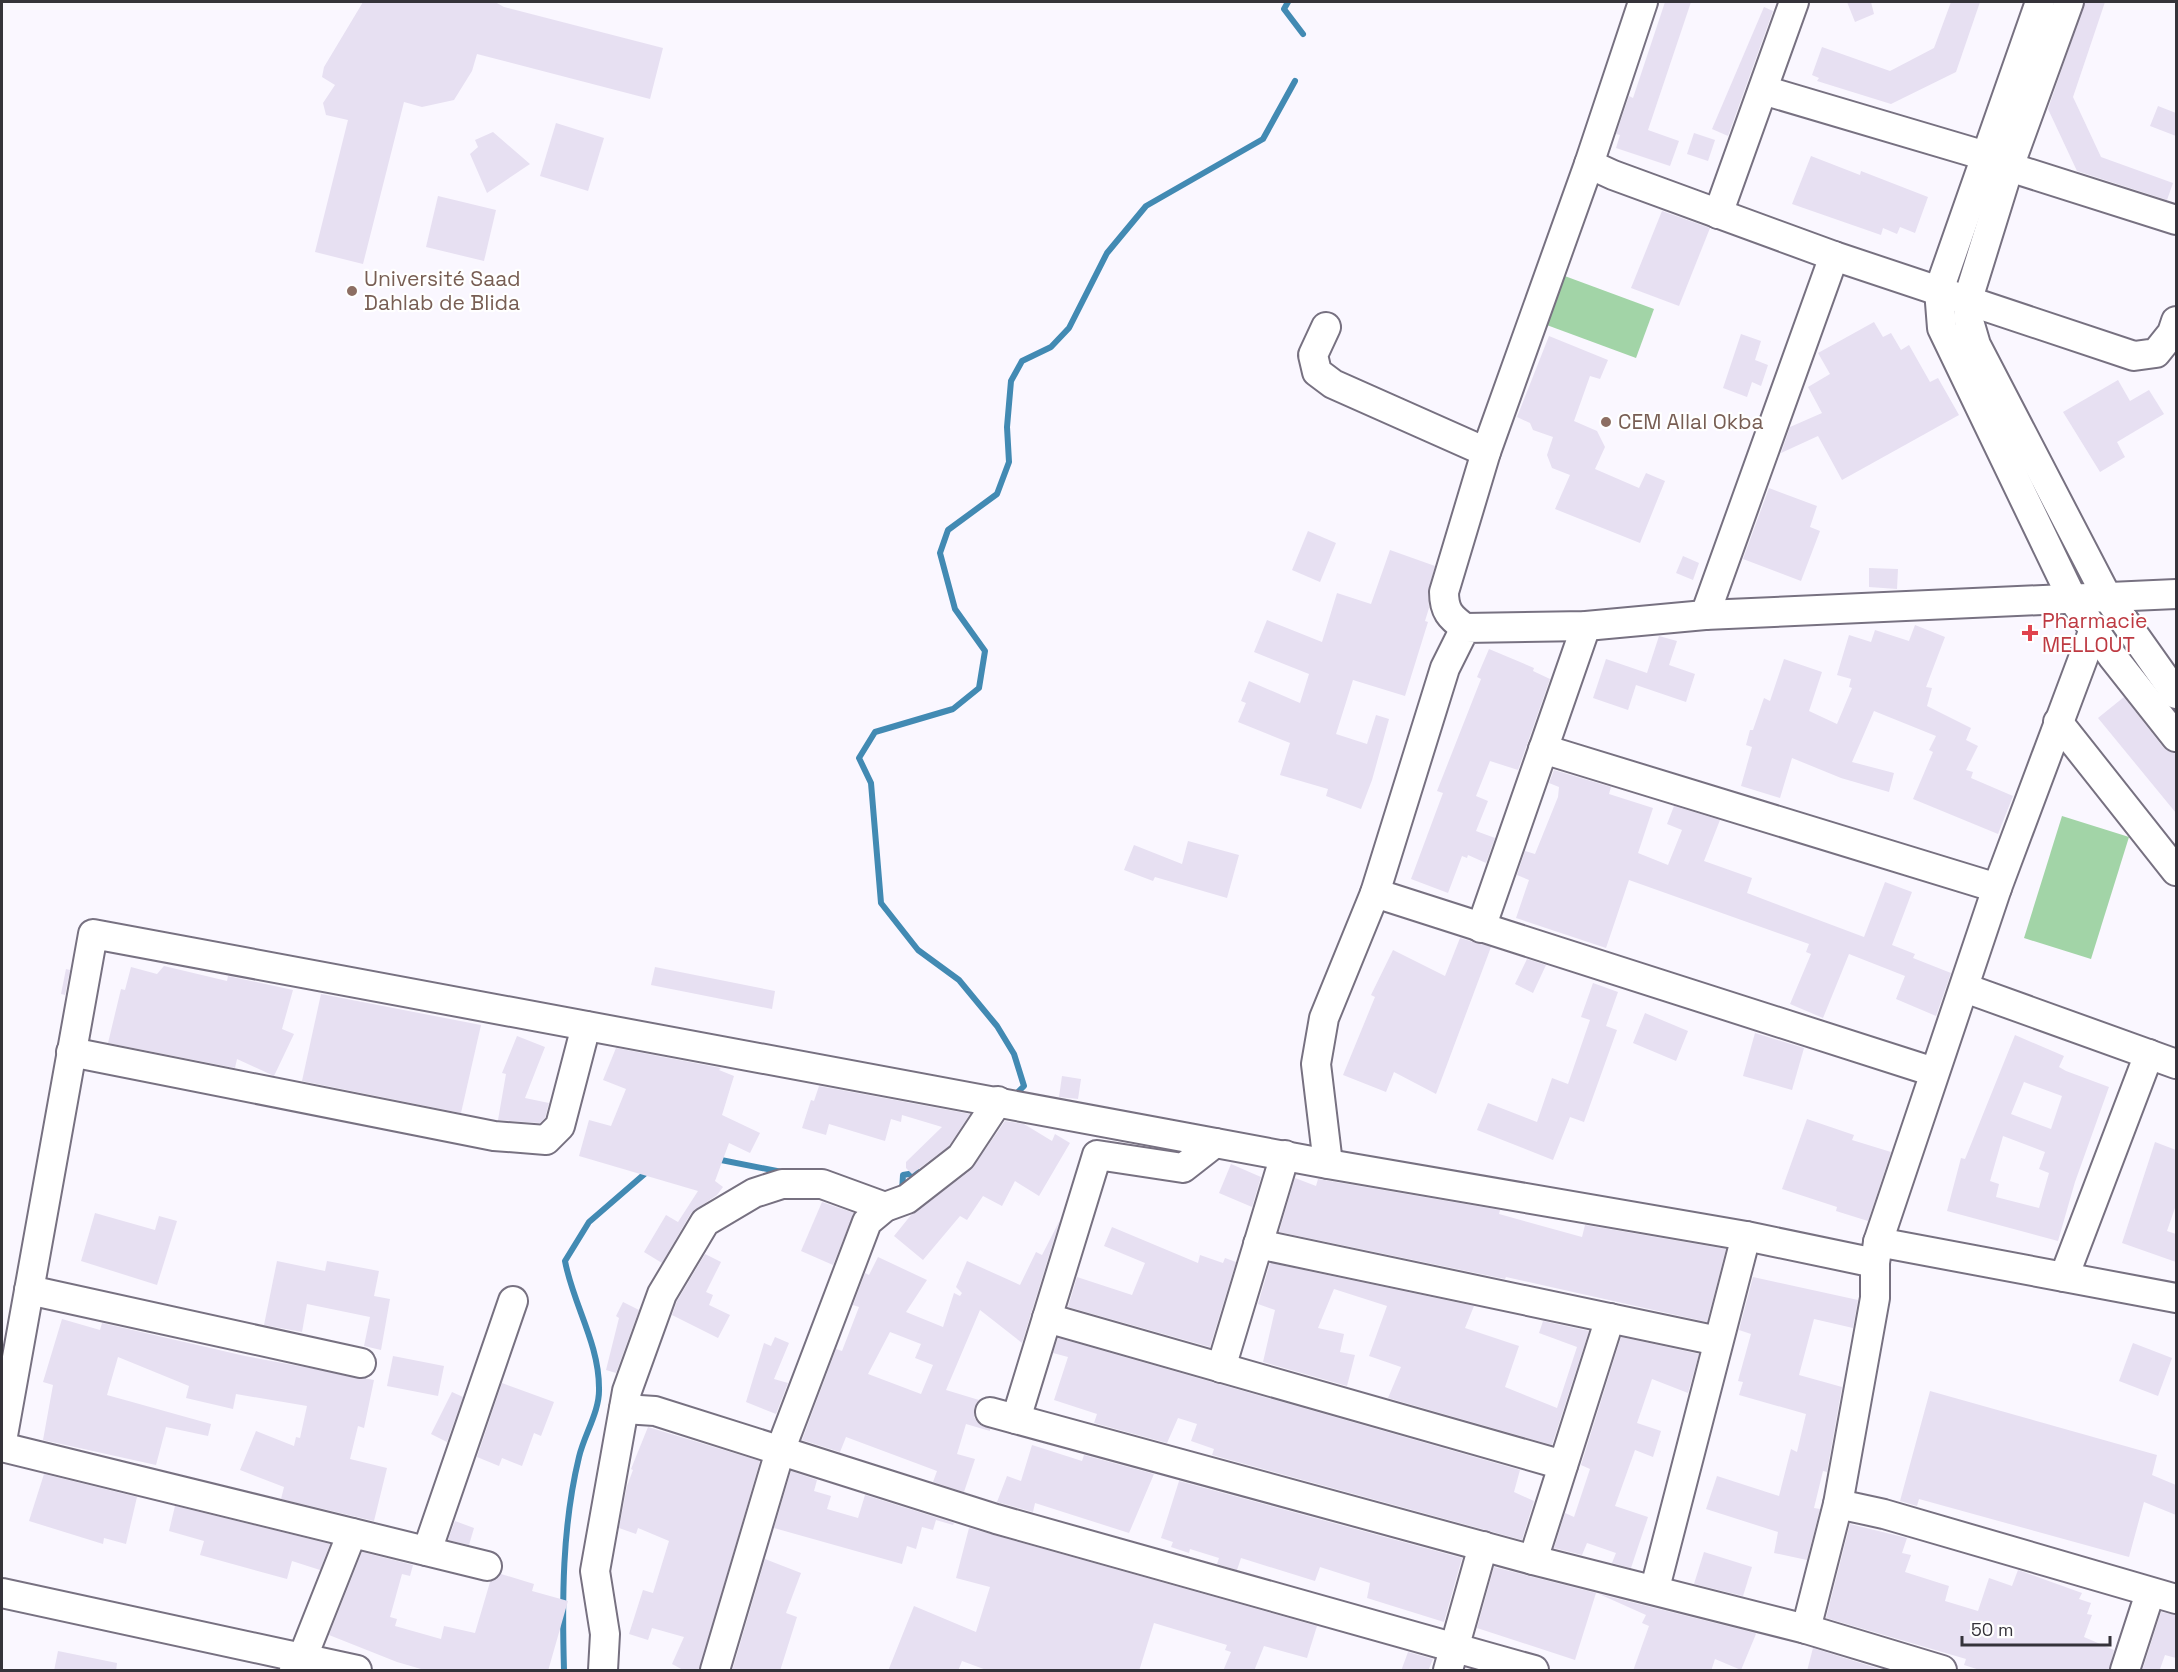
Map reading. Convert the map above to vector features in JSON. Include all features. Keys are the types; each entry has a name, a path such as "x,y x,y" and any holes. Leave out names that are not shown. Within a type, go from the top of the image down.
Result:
{"street":[{"path":"1643,2 1486,452 1444,592 1444,606 1449,616 1465,628 1586,626 1705,615 2106,595 2176,594"},
{"path":"1718,214 1794,2"},
{"path":"2040,2 1998,161 1968,299 1970,321 1976,345 2106,595 2176,694"},
{"path":"2069,2 1939,290 1942,328 2072,598 2176,737"},
{"path":"1763,90 1998,161 2176,220"},
{"path":"1588,164 1834,256 2134,356 2156,353 2172,333 2176,321"},
{"path":"1705,615 1834,256"},
{"path":"1326,327 1313,355 1317,372 1333,384 1486,452"},
{"path":"1481,928 1586,626"},
{"path":"1328,1164 1316,1064 1324,1018 1375,893 1445,668 1465,628"},
{"path":"1806,1629 1838,1504 1875,1298 1876,1252 1997,888 2094,629"},
{"path":"2058,722 2176,871"},
{"path":"1543,749 1997,888"},
{"path":"1375,893 1934,1072"},
{"path":"2,1441 93,934 1328,1164 1746,1236 2064,1277 2176,1298"},
{"path":"1965,988 2176,1064"},
{"path":"71,1052 494,1136 546,1140 560,1126 586,1026"},
{"path":"2064,1277 2149,1054"},
{"path":"715,1671 780,1451 867,1222 885,1207 907,1199 961,1157 998,1101"},
{"path":"1215,1143 1183,1168 1097,1155 1047,1318 1003,1416 1533,1560 1655,1588 1806,1629 1942,1671"},
{"path":"1221,1368 1284,1155"},
{"path":"603,1671 605,1634 594,1571 627,1391 662,1294 705,1222 754,1193 782,1184 822,1184 885,1207"},
{"path":"1655,1588 1746,1236"},
{"path":"1258,1244 1718,1341"},
{"path":"29,1290 361,1363"},
{"path":"427,1551 513,1301"},
{"path":"1047,1318 1563,1465"},
{"path":"1533,1560 1610,1318"},
{"path":"624,1409 655,1411 1451,1659 1534,1671"},
{"path":"2,1447 487,1566"},
{"path":"1838,1504 1895,1517 2163,1596 2125,1671"},
{"path":"298,1665 352,1533"},
{"path":"1451,1659 1483,1546"},
{"path":"2,1593 298,1665 357,1671"}],"green space":[{"path":"1562,275 1654,309 1636,358 1544,324"},
{"path":"2062,816 2129,837 2091,959 2024,938"}],"building":[{"path":"363,2 495,2 504,7 663,48 650,99 477,54 472,71 454,100 422,107 404,102 363,264 315,252 348,120 326,115 323,103 335,85 322,77 324,67"},
{"path":"1665,2 1691,2 1648,130 1679,141 1670,166 1616,148 1620,135 1616,134 1629,96 1633,98"},
{"path":"1847,2 1871,2 1874,14 1855,22"},
{"path":"1951,2 1980,2 1956,72 1891,104 1817,81 1819,78 1812,75 1822,47 1890,71 1934,48"},
{"path":"2085,2 2105,2 2073,97 2101,157 2173,183 2167,200 2077,171 2048,109"},
{"path":"1764,7 1773,11 1728,136 1712,129"},
{"path":"2158,106 2176,113 2176,136 2150,126"},
{"path":"556,123 604,138 588,191 540,176"},
{"path":"493,132 530,164 487,193 470,154 478,147 475,140"},
{"path":"1694,133 1715,140 1708,161 1687,154"},
{"path":"1811,156 1860,175 1861,171 1928,197 1915,233 1900,227 1897,234 1883,228 1881,235 1792,204"},
{"path":"438,196 496,210 484,261 426,247"},
{"path":"1662,211 1710,228 1679,306 1631,288"},
{"path":"1874,322 1883,337 1891,333 1901,350 1909,345 1930,382 1938,378 1959,415 1842,480 1818,436 1781,453 1790,427 1822,413 1808,387 1830,374 1818,353"},
{"path":"1741,334 1761,341 1755,360 1768,365 1761,386 1752,382 1747,397 1723,388"},
{"path":"1549,336 1608,360 1600,379 1590,376 1574,421 1597,431 1605,447 1595,469 1639,488 1646,473 1665,481 1640,543 1555,509 1570,475 1552,468 1547,455 1553,437 1533,430 1530,423 1517,417"},
{"path":"2118,380 2130,401 2149,390 2164,414 2117,442 2125,457 2100,472 2063,412"},
{"path":"1769,488 1817,506 1810,527 1820,531 1801,581 1743,559"},
{"path":"1308,531 1336,543 1320,582 1292,570"},
{"path":"1390,550 1435,566 1428,592 1429,608 1425,621 1428,622 1405,696 1353,680 1336,734 1367,744 1376,715 1389,719 1372,780 1361,809 1326,796 1328,789 1280,775 1290,743 1238,722 1246,703 1241,701 1249,681 1300,703 1309,674 1254,652 1267,620 1322,642 1337,593 1371,604"},
{"path":"1683,556 1699,563 1693,580 1676,573"},
{"path":"1869,568 1898,569 1897,589 1869,587"},
{"path":"1915,625 1945,637 1926,687 1932,688 1927,706 1971,728 1966,740 1978,746 1966,770 1973,772 1971,778 2013,796 1998,834 1913,799 1933,752 1929,750 1936,736 1874,711 1852,762 1894,773 1889,792 1841,778 1792,758 1780,798 1741,786 1752,747 1746,745 1750,730 1753,730 1764,698 1770,701 1784,659 1822,672 1809,711 1837,724 1852,688 1849,687 1851,679 1837,675 1849,635 1871,642 1875,630 1909,641"},
{"path":"1659,636 1677,641 1669,665 1695,674 1686,702 1636,685 1628,710 1593,698 1606,659 1647,673"},
{"path":"1489,649 1534,668 1533,671 1550,679 1518,770 1490,761 1476,796 1488,801 1476,831 1495,838 1486,863 1468,855 1467,858 1462,856 1448,893 1411,879 1443,793 1437,791 1481,679 1477,677"},
{"path":"2124,697 2163,747 2176,754 2176,813 2098,718"},
{"path":"1554,770 1611,787 1609,794 1653,808 1638,853 1668,865 1682,830 1667,824 1674,806 1720,820 1704,861 1752,878 1747,893 1864,937 1885,882 1912,892 1892,945 1915,954 1913,958 1951,973 1936,1016 1896,999 1905,976 1849,954 1823,1018 1790,1004 1811,954 1806,952 1809,944 1629,880 1606,948 1516,918 1529,880 1517,875 1525,851 1535,854 1558,797 1559,787 1549,783"},
{"path":"1188,841 1239,855 1227,898 1155,877 1153,881 1124,870 1134,845 1182,864"},
{"path":"1460,938 1491,947 1436,1094 1394,1072 1386,1092 1343,1075 1375,997 1371,995 1393,950 1445,976"},
{"path":"1527,959 1546,965 1533,993 1515,984"},
{"path":"164,966 227,981 228,976 293,990 282,1029 294,1034 274,1076 237,1059 235,1068 108,1043 121,989 125,990 131,967 157,974"},
{"path":"655,967 775,991 772,1009 651,985"},
{"path":"66,969 70,970 65,995 61,994"},
{"path":"1593,983 1618,992 1606,1026 1617,1030 1584,1122 1570,1117 1553,1160 1477,1130 1488,1103 1537,1122 1552,1078 1568,1084 1590,1020 1581,1017"},
{"path":"321,994 481,1025 461,1113 302,1081"},
{"path":"1645,1013 1688,1031 1676,1061 1633,1043"},
{"path":"1755,1033 1804,1048 1792,1090 1743,1076"},
{"path":"2015,1035 2064,1056 2059,1067 2066,1071 2109,1087 2075,1182 2058,1241 1947,1211 1961,1158 1965,1159","holes":["2024,1082 2062,1096 2051,1129 2011,1114","2003,1136 2045,1152 2039,1169 2049,1173 2039,1208 1996,1197 1999,1184 1990,1181"]},
{"path":"517,1036 545,1047 525,1098 549,1103 545,1118 540,1123 498,1120 506,1074 502,1073"},
{"path":"616,1048 721,1068 719,1070 734,1076 722,1115 760,1133 750,1153 729,1143 715,1181 723,1187 717,1195 691,1213 662,1263 644,1252 666,1215 678,1222 698,1191 579,1156 589,1120 611,1126 626,1089 603,1080"},
{"path":"1062,1076 1081,1079 1078,1099 1059,1097"},
{"path":"819,1086 970,1114 949,1146 912,1174 906,1168 906,1162 942,1127 902,1115 901,1122 891,1119 885,1141 829,1124 826,1135 802,1128 811,1100 814,1101"},
{"path":"1807,1119 1854,1135 1852,1140 1891,1152 1868,1221 1836,1211 1837,1207 1782,1189"},
{"path":"1005,1121 1024,1124 1052,1141 1055,1134 1070,1143 1039,1196 1015,1181 1002,1206 983,1196 967,1220 960,1216 923,1260 894,1236 911,1215 971,1170"},
{"path":"2155,1142 2176,1150 2176,1205 2167,1231 2176,1234 2176,1262 2122,1243"},
{"path":"1231,1164 1261,1177 1252,1207 1219,1193"},
{"path":"1295,1178 1316,1186 1318,1179 1500,1210 1499,1214 1582,1237 1585,1225 1726,1249 1707,1322 1506,1277 1505,1279 1279,1232"},
{"path":"822,1202 854,1213 833,1265 801,1251"},
{"path":"95,1213 155,1230 159,1216 177,1221 157,1285 81,1261"},
{"path":"1060,1220 1022,1343 980,1310 946,1390 979,1400 974,1408 974,1417 979,1424 990,1429 990,1431 966,1424 957,1454 975,1459 964,1492 933,1482 937,1471 846,1437 840,1452 802,1440 836,1349 842,1351 859,1307 853,1305 865,1273 869,1275 878,1257 927,1280 906,1312 943,1327 954,1293 960,1296 962,1293 956,1287 967,1261 1020,1285 1036,1252 1042,1255","holes":["890,1332 921,1344 915,1358 933,1365 921,1394 868,1374"]},
{"path":"1112,1227 1198,1263 1200,1255 1223,1263 1225,1258 1236,1262 1210,1347 1068,1307 1077,1277 1132,1295 1145,1263 1104,1246"},
{"path":"705,1254 721,1262 706,1292 713,1295 709,1305 730,1315 718,1338 672,1315 677,1301"},
{"path":"277,1261 325,1271 327,1261 379,1271 374,1296 390,1299 381,1350 364,1346 370,1317 307,1304 302,1332 264,1325"},
{"path":"1270,1263 1474,1306 1465,1328 1519,1346 1505,1387 1557,1408 1577,1347 1539,1333 1543,1321 1589,1331 1552,1445 1388,1398 1401,1367 1369,1356 1387,1306 1334,1289 1318,1328 1344,1334 1340,1352 1355,1355 1347,1386 1263,1362 1275,1310 1258,1304"},
{"path":"1753,1277 1858,1300 1853,1328 1814,1319 1799,1375 1842,1387 1827,1472 1823,1471 1814,1508 1820,1509 1807,1560 1774,1553 1778,1532 1706,1509 1717,1476 1779,1496 1791,1449 1797,1452 1806,1414 1739,1395 1743,1382 1738,1381 1751,1334 1739,1330"},
{"path":"623,1302 639,1310 616,1373 606,1370 619,1318 616,1316"},
{"path":"62,1319 100,1330 102,1323 245,1356 374,1380 364,1428 358,1426 350,1459 387,1468 374,1521 281,1499 284,1487 240,1470 256,1431 294,1446 296,1437 300,1438 307,1406 236,1394 233,1409 186,1398 189,1386 118,1357 107,1395 211,1424 208,1436 166,1427 156,1465 43,1440 53,1385 43,1382"},
{"path":"775,1337 789,1343 774,1379 788,1383 776,1414 746,1402 764,1343 771,1346"},
{"path":"1621,1337 1699,1354 1688,1393 1652,1379 1637,1423 1661,1431 1653,1457 1635,1450 1615,1506 1648,1517 1631,1568 1612,1563 1616,1553 1587,1543 1582,1555 1554,1548 1565,1513 1574,1517 1590,1469 1581,1465"},
{"path":"1058,1338 1520,1470 1514,1492 1534,1501 1522,1540 1212,1455 1214,1449 1191,1441 1197,1424 1178,1418 1167,1443 1094,1423 1097,1414 1054,1400 1068,1357 1053,1353"},
{"path":"2133,1343 2172,1358 2158,1396 2119,1381"},
{"path":"393,1356 444,1366 438,1396 387,1386"},
{"path":"502,1383 554,1402 541,1436 534,1433 522,1466 502,1458 499,1466 477,1457"},
{"path":"1930,1391 2157,1455 2152,1475 2176,1485 2176,1515 2144,1502 2129,1557 1919,1499 1917,1506 1900,1501"},
{"path":"452,1392 463,1397 447,1442 431,1434"},
{"path":"648,1427 760,1461 699,1671 685,1671 672,1664 684,1637 652,1628 648,1640 629,1634 643,1590 653,1593 669,1541 638,1528 636,1534 619,1528 627,1486 633,1470 631,1469"},
{"path":"1032,1445 1082,1461 1084,1455 1154,1474 1129,1533 1035,1503 1033,1512 997,1502 1007,1476 1021,1481"},
{"path":"791,1471 817,1480 814,1491 831,1496 827,1509 858,1518 865,1495 954,1523 953,1525 936,1520 933,1530 922,1527 916,1549 907,1546 902,1564 774,1528"},
{"path":"44,1474 137,1497 126,1544 104,1538 103,1544 29,1521"},
{"path":"1179,1481 1462,1558 1444,1622 1367,1598 1370,1583 1320,1567 1315,1581 1241,1558 1237,1570 1217,1564 1219,1558 1190,1549 1189,1553 1171,1547 1173,1542 1161,1538"},
{"path":"175,1506 330,1544 320,1570 292,1561 287,1579 200,1555 204,1541 169,1531"},
{"path":"455,1521 474,1528 469,1545 448,1540"},
{"path":"1850,1524 1907,1538 1902,1553 1911,1555 1905,1572 1949,1586 1945,1601 1978,1611 1989,1578 2012,1586 2018,1570 2082,1593 2079,1599 2091,1603 2087,1614 2092,1615 2084,1637 2114,1650 2109,1671 1983,1671 1964,1665 1966,1659 1826,1618"},
{"path":"969,1528 1317,1626 1307,1658 1264,1646 1254,1671 1223,1671 1231,1652 1225,1650 1227,1645 1154,1623 1139,1671 989,1671 962,1661 958,1671 888,1671 914,1606 976,1632 990,1587 956,1578"},
{"path":"362,1552 413,1565 410,1576 402,1574 390,1617 397,1619 395,1626 441,1639 444,1626 475,1633 490,1582 501,1574 534,1584 532,1591 568,1601 548,1671 428,1671 397,1662 329,1635"},
{"path":"1704,1552 1752,1567 1743,1596 1694,1584"},
{"path":"765,1559 801,1573 786,1613 797,1617 780,1671 732,1671"},
{"path":"1494,1567 1596,1593 1575,1660 1477,1628"},
{"path":"1599,1594 1756,1634 1741,1670 1715,1659 1711,1671 1633,1671 1649,1626 1642,1623 1646,1615"},
{"path":"2161,1612 2176,1615 2176,1658 2165,1655 2160,1669 2162,1671 2142,1671"},
{"path":"1813,1648 1886,1671 1807,1671"},
{"path":"58,1651 117,1663 116,1671 54,1671"},
{"path":"1408,1652 1433,1659 1428,1671 1401,1671"}],"waterway":[{"path":"1288,2 1284,9 1303,34"},
{"path":"1014,1096 1024,1086 1014,1054 997,1026 959,980 918,950 881,903 871,783 859,758 875,732 953,709 979,688 985,651 955,609 940,553 948,530 997,494 1009,462 1007,427 1011,381 1022,361 1051,347 1069,328 1107,253 1146,206 1263,139 1295,81"},
{"path":"716,1159 782,1172"},
{"path":"564,1670 563,1590 569,1510 581,1449 599,1397 595,1355 565,1261 589,1222 648,1171"},
{"path":"902,1192 903,1175 926,1171"}],"place":[{"name":"Université Saad Dahlab de Blida","path":"352,291"},
{"name":"CEM Allal Okba","path":"1606,422"},
{"name":"Pharmacie MELLOUT","path":"2030,633"}]}
